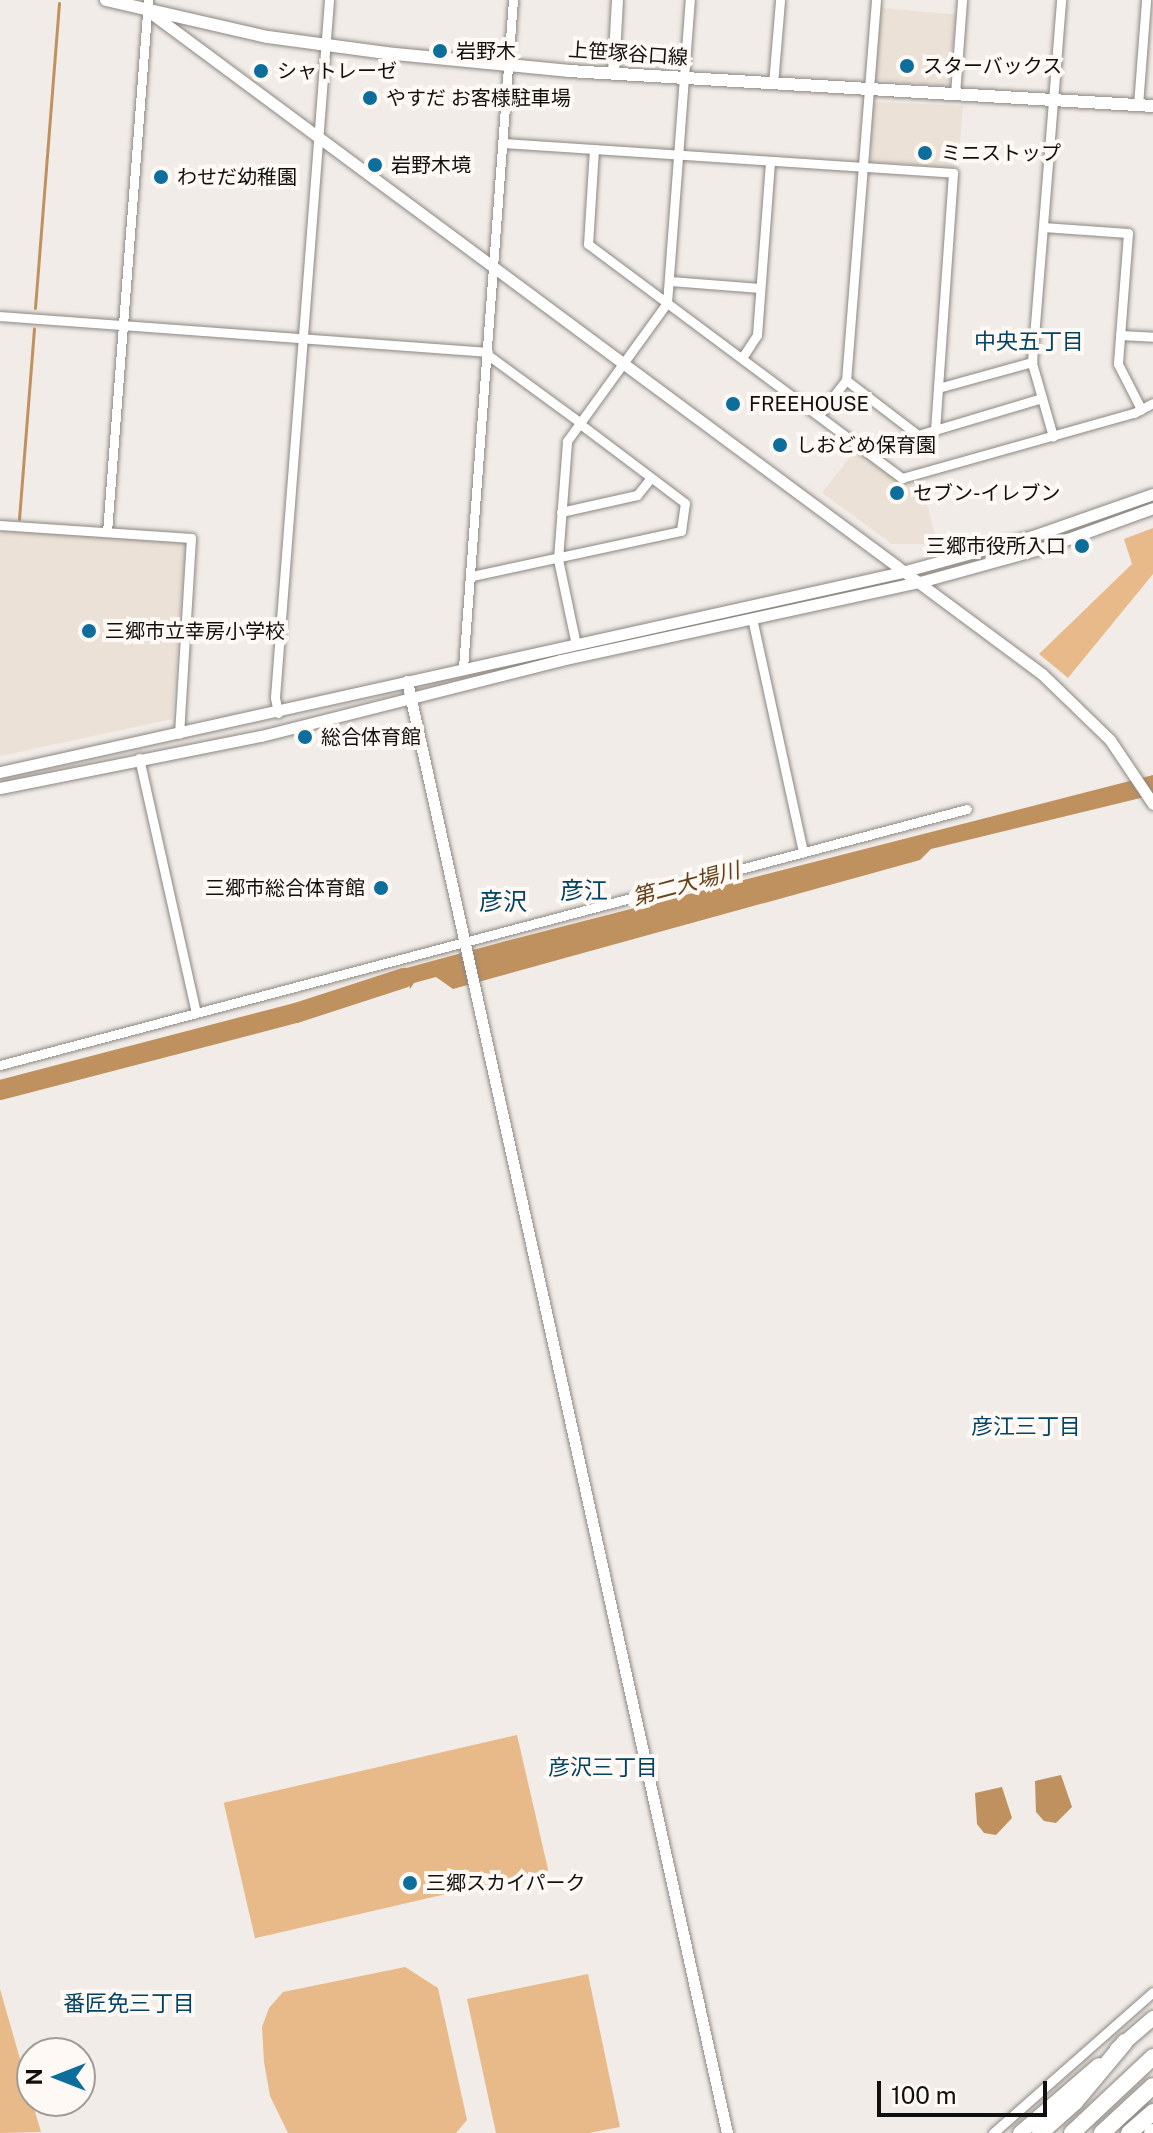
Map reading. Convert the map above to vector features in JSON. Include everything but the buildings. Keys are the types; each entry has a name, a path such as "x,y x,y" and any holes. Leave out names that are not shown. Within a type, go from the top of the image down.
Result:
{"highway":[{"path":"1020,2133 1153,2018"},
{"path":"1040,2133 1075,2102 1125,2042"},
{"path":"1072,2133 1153,2057"},
{"path":"1102,2133 1153,2086"},
{"path":"1129,2133 1153,2112"},
{"path":"1144,2133 1152,2130"}],"main road":[{"name":"上笹塚谷口線","path":"106,0 147,5 325,46 509,65 869,91 1153,106"}],"street":[{"path":"278,713 275,697 329,0"},
{"path":"463,668 513,0"},
{"path":"613,73 617,0"},
{"path":"575,640 558,559 567,441 667,303 681,155 690,0"},
{"path":"773,84 780,0"},
{"path":"819,415 846,380 876,0"},
{"path":"955,94 962,0"},
{"path":"1053,436 1032,362 1061,0"},
{"path":"1138,105 1146,0"},
{"path":"147,5 1062,691 1130,767 1153,804"},
{"path":"107,532 147,5"},
{"path":"504,143 953,173 935,430"},
{"path":"594,149 588,244 905,479 1153,403"},
{"path":"742,358 757,335 770,161"},
{"path":"1043,227 1128,233 1118,364 1141,409"},
{"path":"670,281 760,288"},
{"path":"0,316 488,353 685,503 681,531 472,576"},
{"path":"1120,335 1153,337"},
{"path":"938,388 1032,362"},
{"path":"846,380 918,435 1042,398"},
{"path":"561,512 637,495 651,478"},
{"path":"0,772 278,713 575,640 902,572 1033,536 1153,494"},
{"path":"0,788 411,699 752,618 920,582 1040,549 1153,508"},
{"path":"0,525 191,538 179,734"},
{"path":"752,618 803,852"},
{"path":"407,681 727,2133"},
{"path":"139,758 196,1012"},
{"path":"0,1065 196,1012 466,947 967,809"},
{"path":"993,2133 1153,1992"}],"shaded area":[{"path":"881,8 956,15 949,86 875,80"},
{"path":"877,102 963,106 958,167 871,162 872,106"},
{"path":"856,449 903,484 921,479 937,544 892,544 822,493"},
{"path":"1153,528 1153,574 1068,678 1039,654 1132,564 1124,539"},
{"name":"三郷市立幸房小学校","path":"0,530 186,543 172,719 0,756"},
{"path":"1153,775 1153,795 931,849 920,860 453,989 436,977 414,983 410,989 409,984 381,992 376,985 388,973 506,941"},
{"path":"517,1735 548,1870 255,1938 224,1803"},
{"path":"1061,1775 1072,1807 1056,1823 1044,1821 1036,1812 1035,1781"},
{"path":"1002,1787 1012,1818 996,1835 984,1833 977,1824 975,1793"},
{"path":"405,1967 438,1988 467,2120 456,2133 288,2133 270,2096 264,2062 262,2027 269,2008 283,1992"},
{"path":"588,1974 620,2127 589,2133 496,2133 467,1999"},
{"path":"0,1989 16,2045 16,2117 37,2117 41,2132 0,2133"}],"waterway":[{"path":"35,308 59,3"},
{"path":"19,519 34,329"},
{"name":"第二大場川","path":"0,1090 296,1013 404,978"}],"place":[{"name":"岩野木","path":"440,51"},
{"name":"スターバックス","path":"907,66"},
{"name":"シャトレーゼ","path":"261,71"},
{"name":"やすだ お客様駐車場","path":"370,98"},
{"name":"ミニストップ","path":"925,153"},
{"name":"岩野木境","path":"375,165"},
{"name":"わせだ幼稚園","path":"161,177"},
{"name":"FREEHOUSE","path":"733,404"},
{"name":"しおどめ保育園","path":"780,445"},
{"name":"セブン-イレブン","path":"897,493"},
{"name":"三郷市役所入口","path":"1082,546"},
{"name":"三郷市立幸房小学校","path":"89,631"},
{"name":"総合体育館","path":"305,737"},
{"name":"三郷市総合体育館","path":"381,888"},
{"name":"三郷スカイパーク","path":"410,1883"}],"district":[{"name":"中央五丁目","path":"1029,342"},
{"name":"彦江","path":"584,891"},
{"name":"彦沢","path":"503,902"},
{"name":"彦江三丁目","path":"1026,1427"},
{"name":"彦沢三丁目","path":"603,1768"},
{"name":"番匠免三丁目","path":"129,2004"}]}
